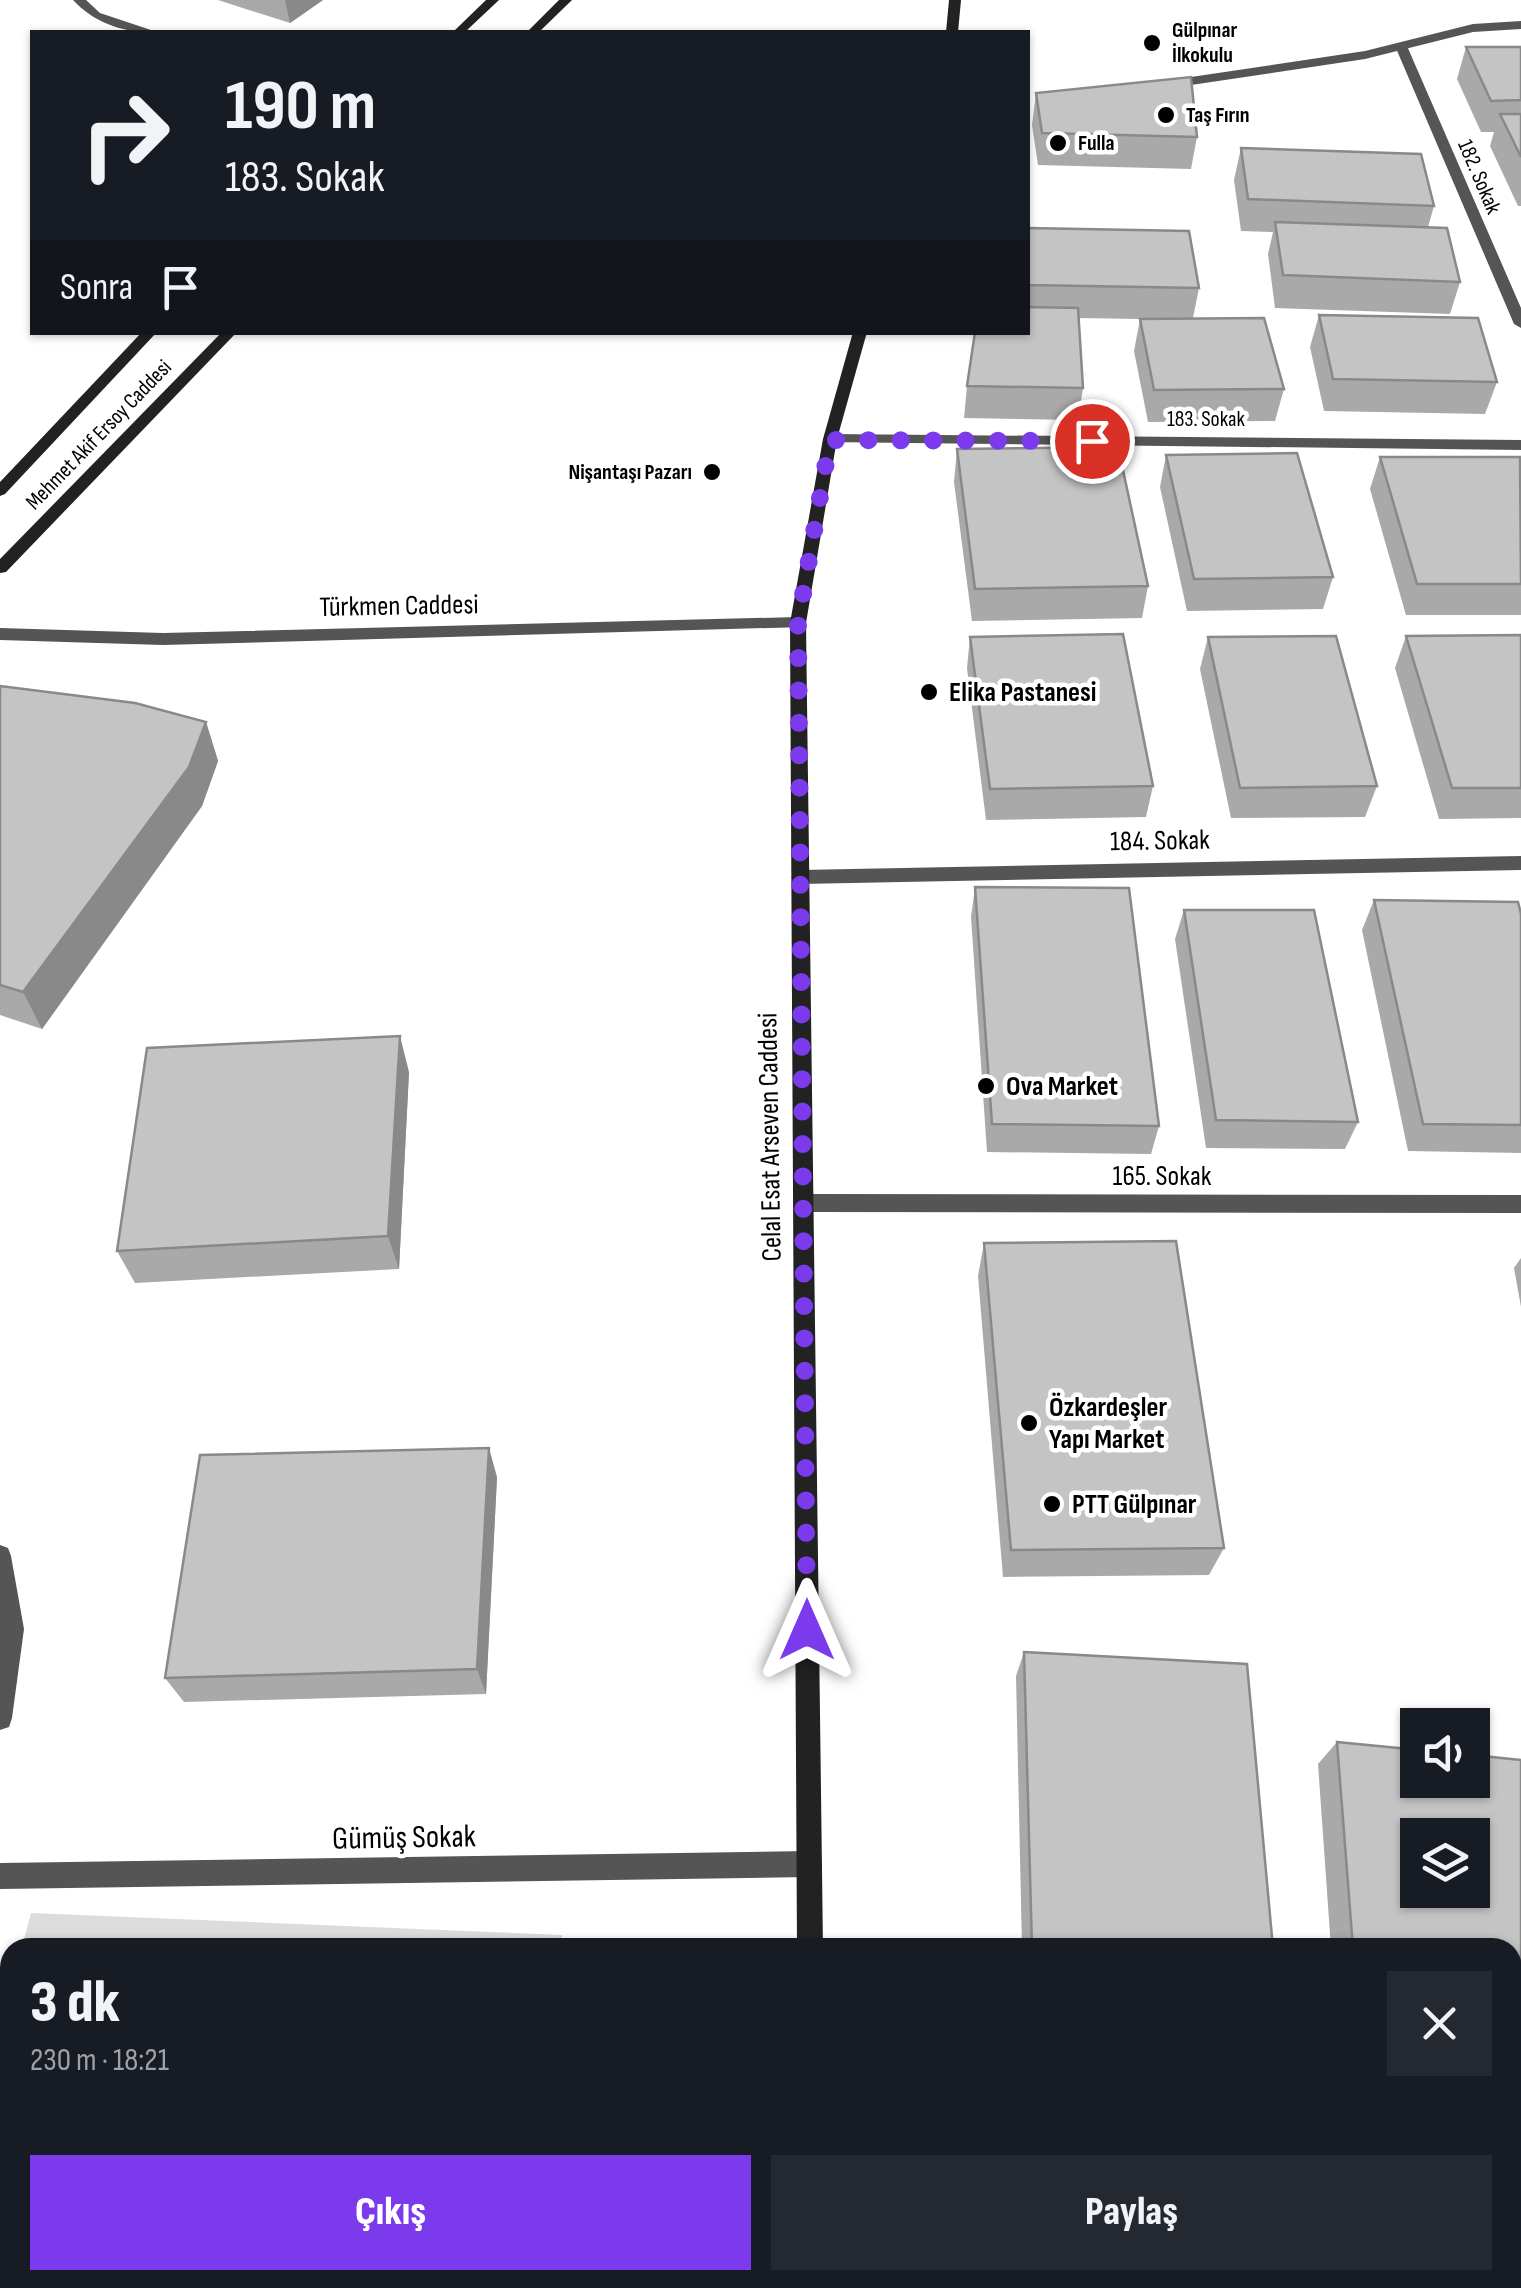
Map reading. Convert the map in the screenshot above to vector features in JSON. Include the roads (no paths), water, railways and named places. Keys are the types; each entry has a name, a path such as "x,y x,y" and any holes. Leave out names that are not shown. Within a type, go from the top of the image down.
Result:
{"main road":[{"path":"461,30 492,0"},
{"path":"536,30 566,0"},
{"path":"952,30 954,0"},
{"name":"Mehmet Akif Ersoy Caddesi","path":"0,491 147,335"},
{"name":"Mehmet Akif Ersoy Caddesi","path":"0,568 227,335"},
{"name":"Celal Esat Arseven Caddesi","path":"810,1938 798,623 830,440 859,335"}],"street":[{"path":"78,0 96,16 144,30"},
{"path":"1151,87 1365,55 1473,28 1521,25"},
{"name":"182. Sokak","path":"1401,46 1521,324"},
{"name":"183. Sokak","path":"830,440 1521,445"},
{"name":"Türkmen Caddesi","path":"0,634 183,638 798,623"},
{"name":"184. Sokak","path":"800,876 1521,862"},
{"name":"165. Sokak","path":"804,1203 1521,1204"},
{"path":"0,1556 12,1629 0,1718"},
{"name":"Gümüş Sokak","path":"0,1876 809,1864"}],"place":[{"name":"Gülpınar İlkokulu","path":"1152,43"},
{"name":"Taş Fırın","path":"1166,115"},
{"name":"Fulla","path":"1058,143"},
{"name":"Nişantaşı Pazarı","path":"712,472"},
{"name":"Elika Pastanesi","path":"929,692"},
{"name":"Ova Market","path":"986,1086"},
{"name":"Özkardeşler Yapı Market","path":"1029,1423"},
{"name":"PTT Gülpınar","path":"1052,1504"}]}
